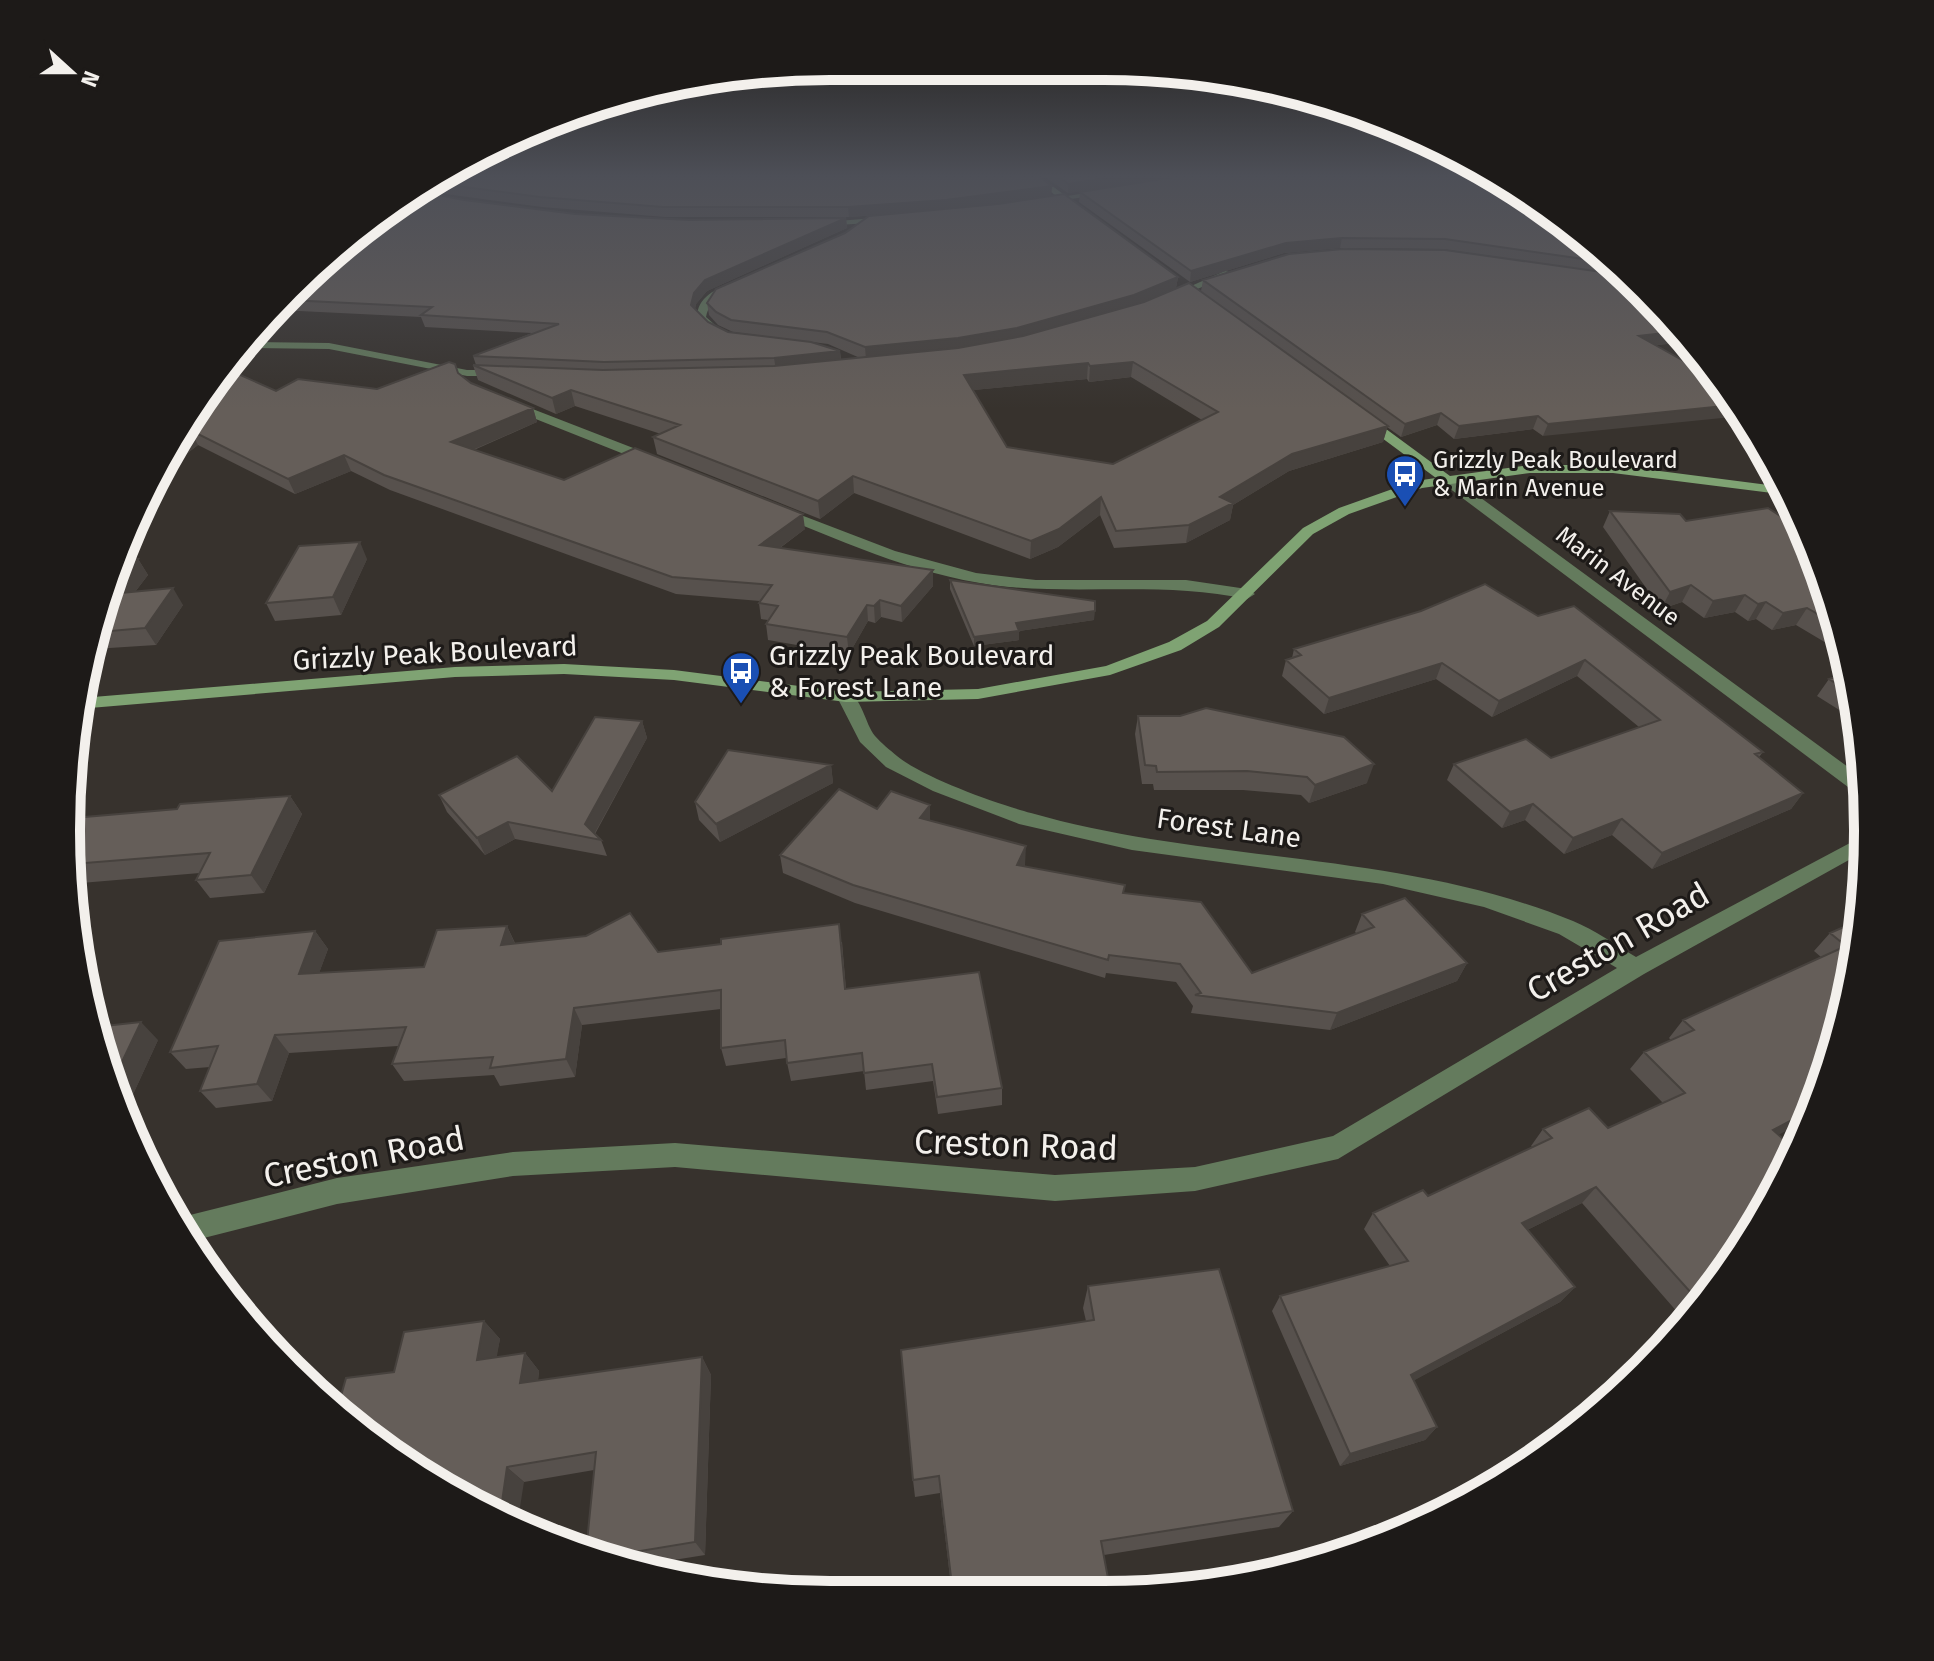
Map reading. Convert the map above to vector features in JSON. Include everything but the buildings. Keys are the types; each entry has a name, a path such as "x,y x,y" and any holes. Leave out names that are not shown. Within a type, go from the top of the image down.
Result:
{"street":[{"path":"1162,301 1238,270"},
{"path":"1176,280 1201,299"},
{"path":"730,336 707,325 701,317 703,306 712,296 741,282"},
{"path":"259,345 329,346 467,373 510,374"},
{"path":"467,373 469,383 481,392"},
{"path":"495,398 673,469"},
{"name":"Marin Avenue","path":"1350,409 1852,780"},
{"name":"Grizzly Peak Boulevard","path":"91,703 455,672 564,669 674,675 846,697 978,694 1110,670 1175,646 1213,624 1308,531 1344,511 1420,484 1530,469 1613,469 1690,476 1771,489"},
{"path":"762,504 895,557 950,573 1006,582 1074,586 1153,581 1209,584 1247,594"},
{"name":"Forest Lane","path":"846,697 866,738 893,763 940,786 1026,819 1132,843 1383,876 1487,900 1567,928 1636,968"},
{"name":"Creston Road","path":"194,1227 337,1191 513,1164 675,1155 1055,1188 1195,1179 1338,1147 1636,968 1853,848"}],"place":[{"name":"Grizzly Peak Boulevard & Marin Avenue","path":"1405,508"},
{"name":"Grizzly Peak Boulevard & Forest Lane","path":"741,705"}]}
